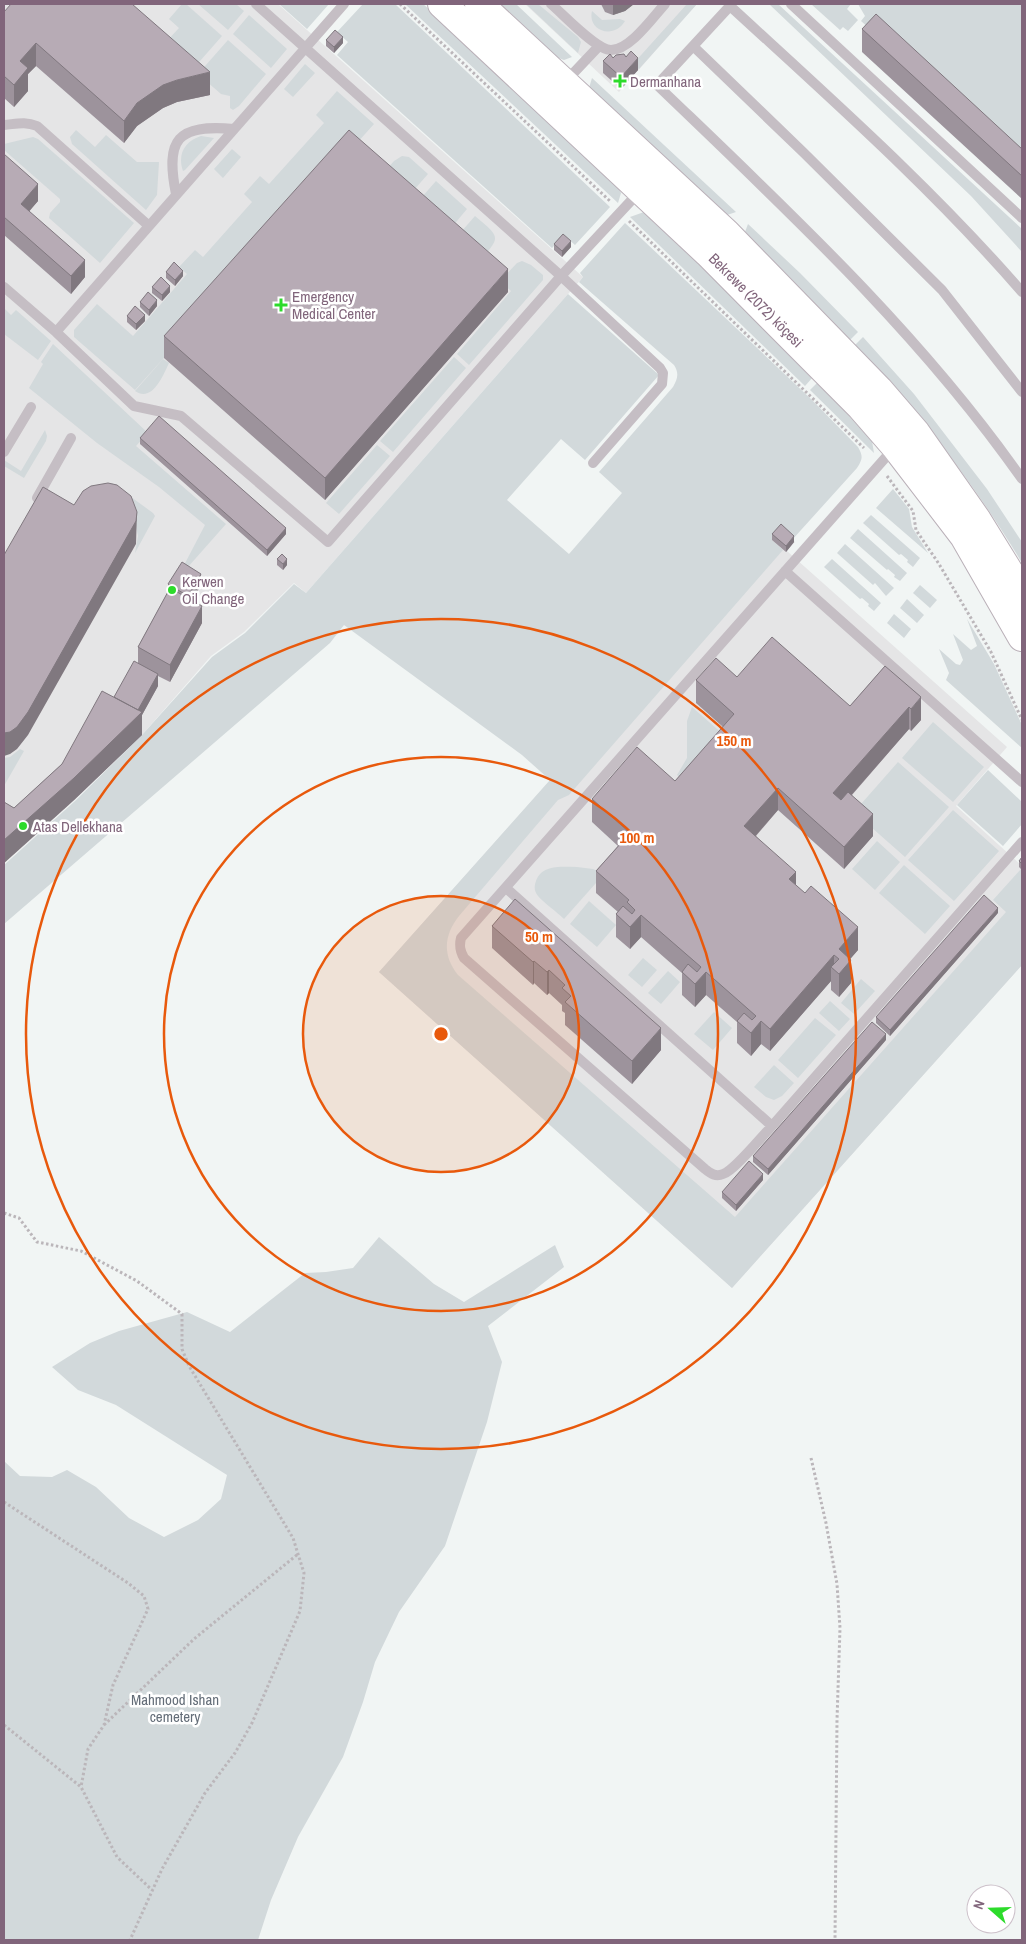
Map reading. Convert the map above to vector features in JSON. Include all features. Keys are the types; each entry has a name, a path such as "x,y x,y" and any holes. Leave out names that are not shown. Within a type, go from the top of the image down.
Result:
{"main road":[{"name":"Bekrewe (2072) köçesi","path":"442,4 708,253 861,407 887,456 964,536 1022,637"},
{"name":"Bekrewe (2072) köçesi","path":"479,4 726,233 879,390 916,433 977,520 1022,593"}],"lane":[{"path":"256,4 656,363 663,374 662,384 593,463"},
{"path":"56,332 344,4"},
{"path":"551,4 599,46 609,50 624,46 642,30 665,4"},
{"path":"791,4 1022,218"},
{"path":"1022,292 985,249 730,6 657,85 867,290 949,383 1022,479"},
{"path":"565,83 599,46"},
{"path":"693,46 804,152 942,290 1022,392"},
{"path":"4,125 21,122 37,126 149,226"},
{"path":"176,194 171,168 172,158 178,142 190,131 200,128 234,129"},
{"path":"4,287 56,332 134,406 181,416 328,542 561,276 641,190"},
{"path":"4,452 31,407"},
{"path":"33,506 71,438"},
{"path":"887,456 461,938 459,944 460,952 471,965 711,1174 726,1174 772,1126 1022,842"},
{"path":"785,571 1022,782"},
{"path":"506,888 772,1126"}],"path":[{"path":"400,4 620,211 871,455 887,456 913,511 916,530 939,564 991,652 1022,720"},
{"path":"4,1213 19,1218 37,1242 81,1251 138,1281 182,1314 182,1349 189,1366 293,1538 304,1574 300,1611 289,1640 248,1730 236,1753 205,1793 162,1869 130,1940"},
{"path":"810,1458 826,1523 835,1575 840,1628 837,1720 835,1940"},
{"path":"4,1502 144,1596 148,1609 112,1685 104,1725"},
{"path":"81,1787 88,1749 104,1725 194,1639 298,1554"},
{"path":"4,1725 81,1787 118,1857 152,1890"}],"shaded area":[{"name":"Emergency Medical Center","path":"4,4 278,4 583,277 306,593 294,583 244,632 211,656 142,735 75,800 4,864"},
{"path":"525,4 697,4 619,92"},
{"path":"781,530 795,542 787,551 1007,747 956,806 1020,864 1022,863 1022,965 732,1288 379,972 769,535"}],"green space":[{"path":"182,4 186,4 222,36 193,69 164,44 179,28 169,19"},
{"path":"198,4 236,4 244,11 228,30"},
{"path":"279,4 329,4 307,29"},
{"path":"363,4 395,4 610,207 575,245 564,235 552,248 337,55 348,42 337,32"},
{"path":"405,4 423,4 430,10 618,187 621,193 618,203"},
{"path":"500,4 516,4 572,57 564,60 556,57"},
{"path":"526,4 538,4 578,37 581,42 578,53"},
{"path":"687,4 697,4 639,69 633,64"},
{"path":"769,4 778,4 1022,229 1022,252 971,196"},
{"path":"811,4 851,4 847,9 858,20 848,31 843,27 840,30"},
{"path":"858,4 1022,4 1022,168 861,21 865,16"},
{"path":"592,11 602,20 620,19 625,21 614,30 602,31 594,24"},
{"path":"249,15 287,49 271,68 233,34"},
{"path":"228,40 266,74 239,106 233,110 230,108 230,96 221,94 198,74"},
{"path":"305,64 315,73 293,97 284,89"},
{"path":"592,78 736,212 727,215 723,214 589,88"},
{"path":"337,91 374,124 135,390 74,337 74,330 97,304 133,336 187,274 179,267 195,250 203,257 252,202 244,194 260,176 269,184 324,123 316,115"},
{"path":"76,130 95,147 106,135 137,162 159,162 157,195 146,210 72,144 70,137"},
{"path":"201,136 214,138 183,171 181,159 184,149 191,141"},
{"path":"33,137 38,139 134,223 100,263 49,218 50,213 60,202 60,199 4,150 4,144"},
{"path":"232,149 241,157 223,178 214,169"},
{"path":"402,156 409,157 428,174 406,199 381,176 394,161"},
{"path":"436,181 467,209 446,234 414,206"},
{"path":"644,212 671,236 813,377 805,386 630,217"},
{"path":"475,216 490,229 495,238 491,247 479,262 454,240"},
{"path":"625,223 812,400 858,447 861,460 857,468 792,540 773,538 772,540 783,550 569,795 558,800 459,916 450,930 447,945 447,953 453,968 458,975 735,1217 1006,912 993,900 1021,869 1022,871 1022,965 732,1288 379,972 550,780 522,755 344,625 330,643 4,924 4,865 75,801 142,735 212,657 245,633 294,584 306,593 568,294 659,375 585,460 561,439 507,500 569,554 622,493 599,472 673,387 677,378 677,371 674,365 579,282 583,277 580,273"},
{"path":"748,224 858,332 850,340 747,235 745,232"},
{"path":"522,261 531,265 543,275 543,280 469,365 457,354 511,291 500,281 517,263"},
{"path":"4,308 11,315 16,310 51,341 38,360 4,334"},
{"path":"863,337 914,394 987,489 1022,542 1022,563 965,477 901,396 855,345"},
{"path":"53,344 148,433 136,446 226,524 188,567 182,569 205,525 159,487 97,443 29,388 43,364 41,362"},
{"path":"454,357 466,368 393,452 380,441"},
{"path":"163,359 169,363 164,375 152,391 147,394 141,394 135,391"},
{"path":"818,382 872,441 874,453 810,390"},
{"path":"45,430 46,441 24,478 4,466 4,460 21,471"},
{"path":"377,445 390,456 339,514 326,503"},
{"path":"112,483 155,516 135,553 138,536 136,526 103,497"},
{"path":"893,489 909,509 912,527 928,553 876,508"},
{"path":"871,515 920,558 913,567 907,562 908,560 901,554 899,555 863,523"},
{"path":"858,529 907,573 900,581 850,538"},
{"path":"845,544 894,588 886,596 875,583 873,585 837,553"},
{"path":"832,559 881,603 874,611 868,606 869,604 862,598 860,599 824,567"},
{"path":"920,585 937,600 930,608 913,593"},
{"path":"907,599 924,615 917,623 900,608"},
{"path":"894,614 911,629 904,638 887,623"},
{"path":"967,619 994,664 1022,725 1022,748 946,680 949,673 939,649 956,664 960,665 963,660 953,634 971,650 977,646"},
{"path":"692,707 725,736 685,782 677,775 687,758 687,721"},
{"path":"933,722 984,767 953,802 902,758"},
{"path":"20,749 24,751 4,786 4,758 10,757"},
{"path":"898,762 949,807 905,857 854,812"},
{"path":"988,770 1022,802 1022,824 1003,846 957,805"},
{"path":"953,810 999,851 954,901 908,860"},
{"path":"877,841 900,862 875,890 852,869"},
{"path":"904,865 950,906 925,934 879,893"},
{"path":"577,867 593,869 604,874 564,919 538,896 535,890 535,883 539,876 548,869"},
{"path":"589,901 616,925 597,947 570,924"},
{"path":"643,958 657,970 642,987 628,975"},
{"path":"668,971 680,982 661,1004 648,993"},
{"path":"861,979 875,991 854,1014 841,1003"},
{"path":"830,1001 850,1019 839,1031 819,1013"},
{"path":"714,1012 732,1028 713,1050 694,1034"},
{"path":"815,1018 836,1035 798,1078 778,1060"},
{"path":"774,1065 794,1083 782,1096 774,1100 766,1097 754,1087"},
{"name":"Mahmood Ishan cemetery","path":"379,1237 434,1284 464,1302 555,1245 564,1267 488,1326 502,1362 487,1422 445,1546 399,1612 375,1662 343,1757 298,1837 271,1900 258,1940 4,1940 4,1461 20,1476 52,1477 67,1470 96,1487 129,1518 164,1537 198,1520 221,1499 227,1475 116,1405 78,1390 52,1367 90,1343 119,1331 187,1312 230,1332 305,1273 353,1268"}],"building":[{"path":"11,4 132,4 210,72 163,85 137,103 124,121 36,43 20,61 28,68 14,85 4,76 4,12"},
{"path":"876,14 1022,149 1022,176 862,29"},
{"path":"335,30 343,37 334,47 326,40"},
{"path":"631,51 638,58 621,77 603,61 610,54 613,58 616,55 624,54 626,57"},
{"path":"349,130 508,269 325,478 164,336"},
{"path":"4,154 38,184 21,204 85,260 71,276 4,217"},
{"path":"563,234 571,241 562,251 554,244"},
{"path":"174,262 183,271 175,280 166,272"},
{"path":"161,277 170,286 162,295 152,287"},
{"path":"148,292 157,300 149,310 140,302"},
{"path":"135,306 145,315 136,324 127,316"},
{"path":"159,416 286,528 267,550 140,438"},
{"path":"108,483 117,485 131,496 137,512 136,521 28,712 17,727 10,732 4,733 4,555 43,487 74,505 83,491 91,486"},
{"path":"781,524 794,536 786,546 772,534"},
{"path":"282,554 287,559 283,564 277,559"},
{"path":"182,562 201,574 188,596 168,584"},
{"path":"170,588 202,606 170,665 138,647"},
{"path":"772,637 850,706 885,666 921,697 911,709 909,707 833,793 841,800 848,792 873,814 844,847 778,788 744,826 796,872 789,879 805,893 811,886 858,927 839,949 851,960 839,974 831,967 839,959 834,955 770,1029 761,1021 751,1033 737,1021 744,1013 752,1020 756,1016 706,972 695,984 682,972 688,964 697,972 701,967 641,915 630,927 616,914 623,906 632,914 635,910 627,902 629,900 596,871 630,833 592,799 637,747 675,781 734,714 696,680 716,658 737,677"},
{"path":"134,661 158,674 138,710 114,697"},
{"path":"102,691 142,712 74,778 4,840 4,802 14,808 62,764"},
{"path":"984,895 998,908 890,1030 876,1017"},
{"path":"515,899 661,1028 632,1061 565,1002 571,996 562,988 565,985 549,970 547,972 533,962 492,926"},
{"path":"872,1022 886,1034 768,1169 753,1156"},
{"path":"749,1161 763,1174 736,1205 722,1192"}],"place":[{"name":"Dermanhana","path":"620,81"},
{"name":"Emergency Medical Center","path":"281,305"},
{"name":"Kerwen Oil Change","path":"172,590"},
{"name":"Atas Dellekhana","path":"23,826"}]}
